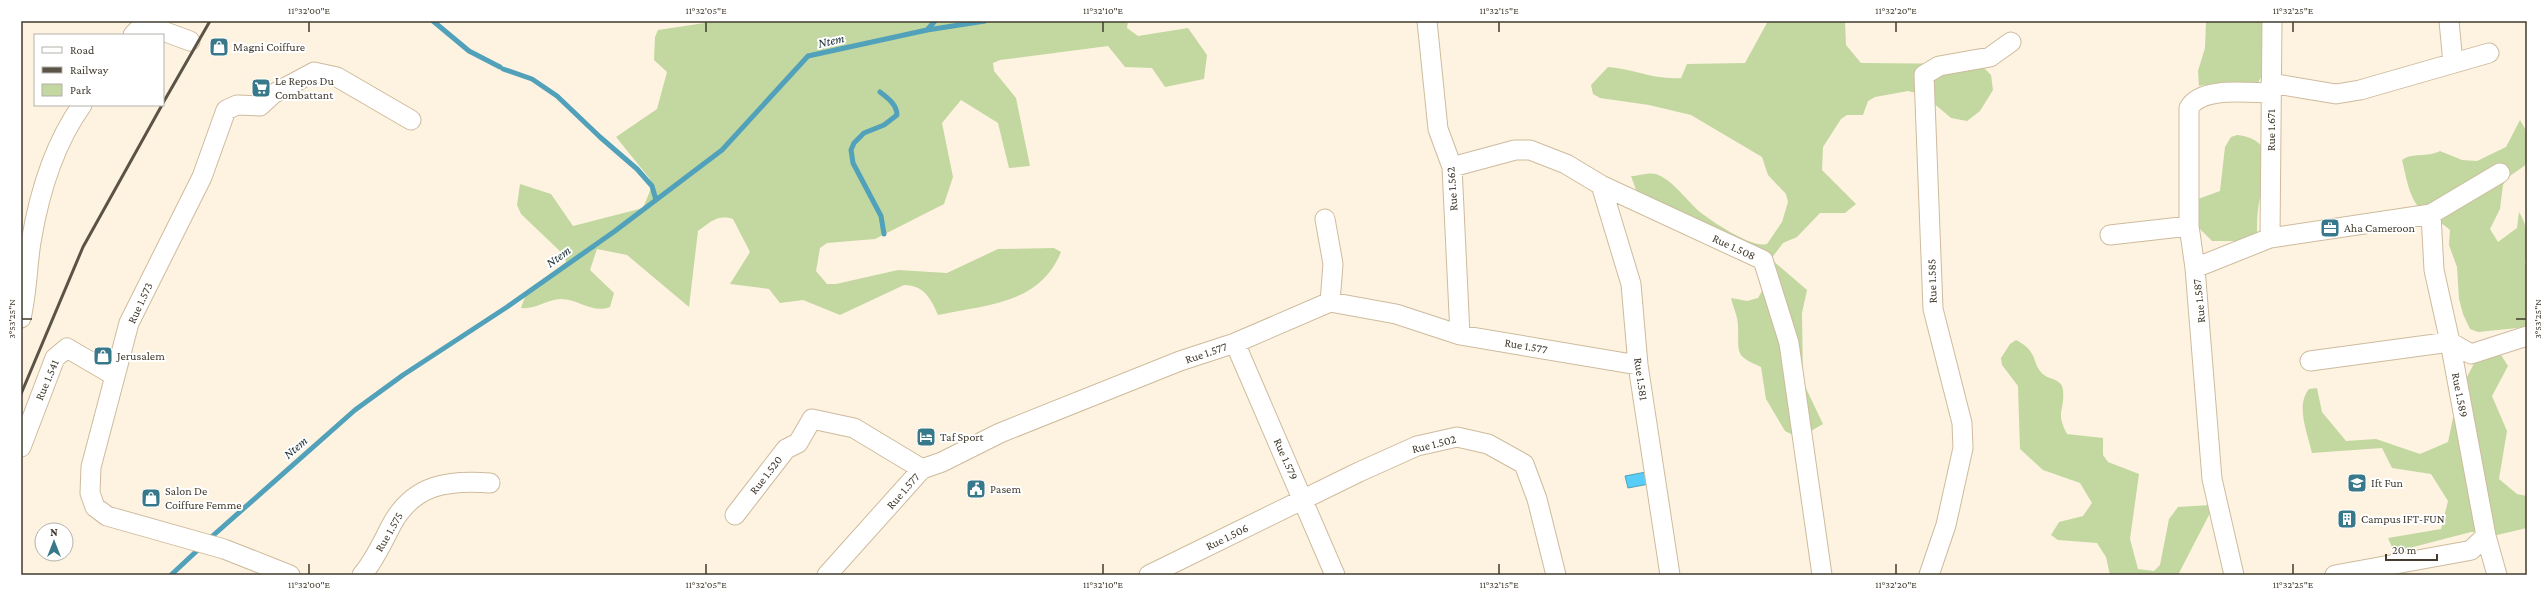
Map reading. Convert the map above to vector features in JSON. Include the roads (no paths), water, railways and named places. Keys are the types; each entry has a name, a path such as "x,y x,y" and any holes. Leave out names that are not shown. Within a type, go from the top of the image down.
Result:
{"street":[{"name":"Rue 1.562","path":"1427,21 1438,129 1452,167 1460,335"},
{"name":"Rue 1.671","path":"2270,238 2272,21"},
{"path":"2449,21 2454,63"},
{"path":"134,34 144,24 190,41"},
{"name":"Rue 1.585","path":"1929,575 1946,525 1963,448 1962,424 1933,309 1924,74 1939,66 1990,57 2011,42"},
{"path":"2195,268 2189,226 2189,116 2192,102 2208,94 2271,88 2336,94 2360,90 2489,54"},
{"name":"Rue 1.573","path":"290,575 224,550 107,516 95,507 90,493 91,467 115,376 130,323 202,177 226,110 237,105 260,106 273,94 314,72 337,76 410,120"},
{"path":"21,318 31,242 50,168 61,140 81,106"},
{"name":"Rue 1.508","path":"1452,167 1515,150 1530,150 1566,164 1601,185 1763,260 1789,343 1822,575"},
{"path":"2432,214 2500,173"},
{"name":"Rue 1.581","path":"1601,185 1631,284 1638,365 1670,575"},
{"name":"Rue 1.587","path":"2234,575 2212,479 2195,268 2270,238 2432,214"},
{"name":"Rue 1.589","path":"2432,214 2434,270 2450,342 2486,536 2496,575"},
{"path":"1326,219 1333,264 1330,302"},
{"path":"2110,235 2189,226"},
{"name":"Rue 1.577","path":"827,575 922,469 942,462 1000,433 1180,362 1235,343 1330,302 1396,314 1460,335 1638,365"},
{"path":"2310,361 2450,342 2471,354 2527,336"},
{"name":"Rue 1.579","path":"1235,343 1304,499 1335,575"},
{"name":"Rue 1.541","path":"21,447 55,358 67,348 115,376"},
{"name":"Rue 1.520","path":"735,515 786,449 798,443 812,420 854,428 922,469"},
{"name":"Rue 1.502","path":"1304,499 1417,446 1457,437 1488,444 1524,464 1537,499 1556,575"},
{"name":"Rue 1.575","path":"362,575 400,510 424,490 437,485 466,482 490,484"},
{"name":"Rue 1.506","path":"1149,575 1304,499"},
{"path":"2335,575 2467,552 2486,536"}],"water":[{"path":"1646,472 1649,484 1628,488 1625,476"}],"waterway":[{"path":"433,21 469,51 500,67"},
{"name":"Ntem","path":"927,30 935,21"},
{"name":"Ntem","path":"208,540 355,410 403,375 507,307 615,231 722,150 808,56 927,30 985,21"},
{"path":"503,69 532,79 557,96 600,137 637,169 652,186 656,200"},
{"path":"880,92 894,105 897,115 884,125 864,133 854,143 851,150 853,163 881,216 884,234"},
{"name":"Ntem","path":"171,575 201,547"}],"railway":[{"path":"164,101 210,21"},
{"path":"21,394 83,247 161,106"}],"place":[{"name":"Magni Coiffure","path":"219,47"},
{"name":"Le Repos Du Combattant","path":"261,88"},
{"name":"Aha Cameroon","path":"2330,228"},
{"name":"Jerusalem","path":"103,356"},
{"name":"Taf Sport","path":"926,437"},
{"name":"Ift Fun","path":"2357,483"},
{"name":"Pasem","path":"976,489"},
{"name":"Salon De Coiffure Femme","path":"151,498"},
{"name":"Campus IFT-FUN","path":"2347,519"}]}
